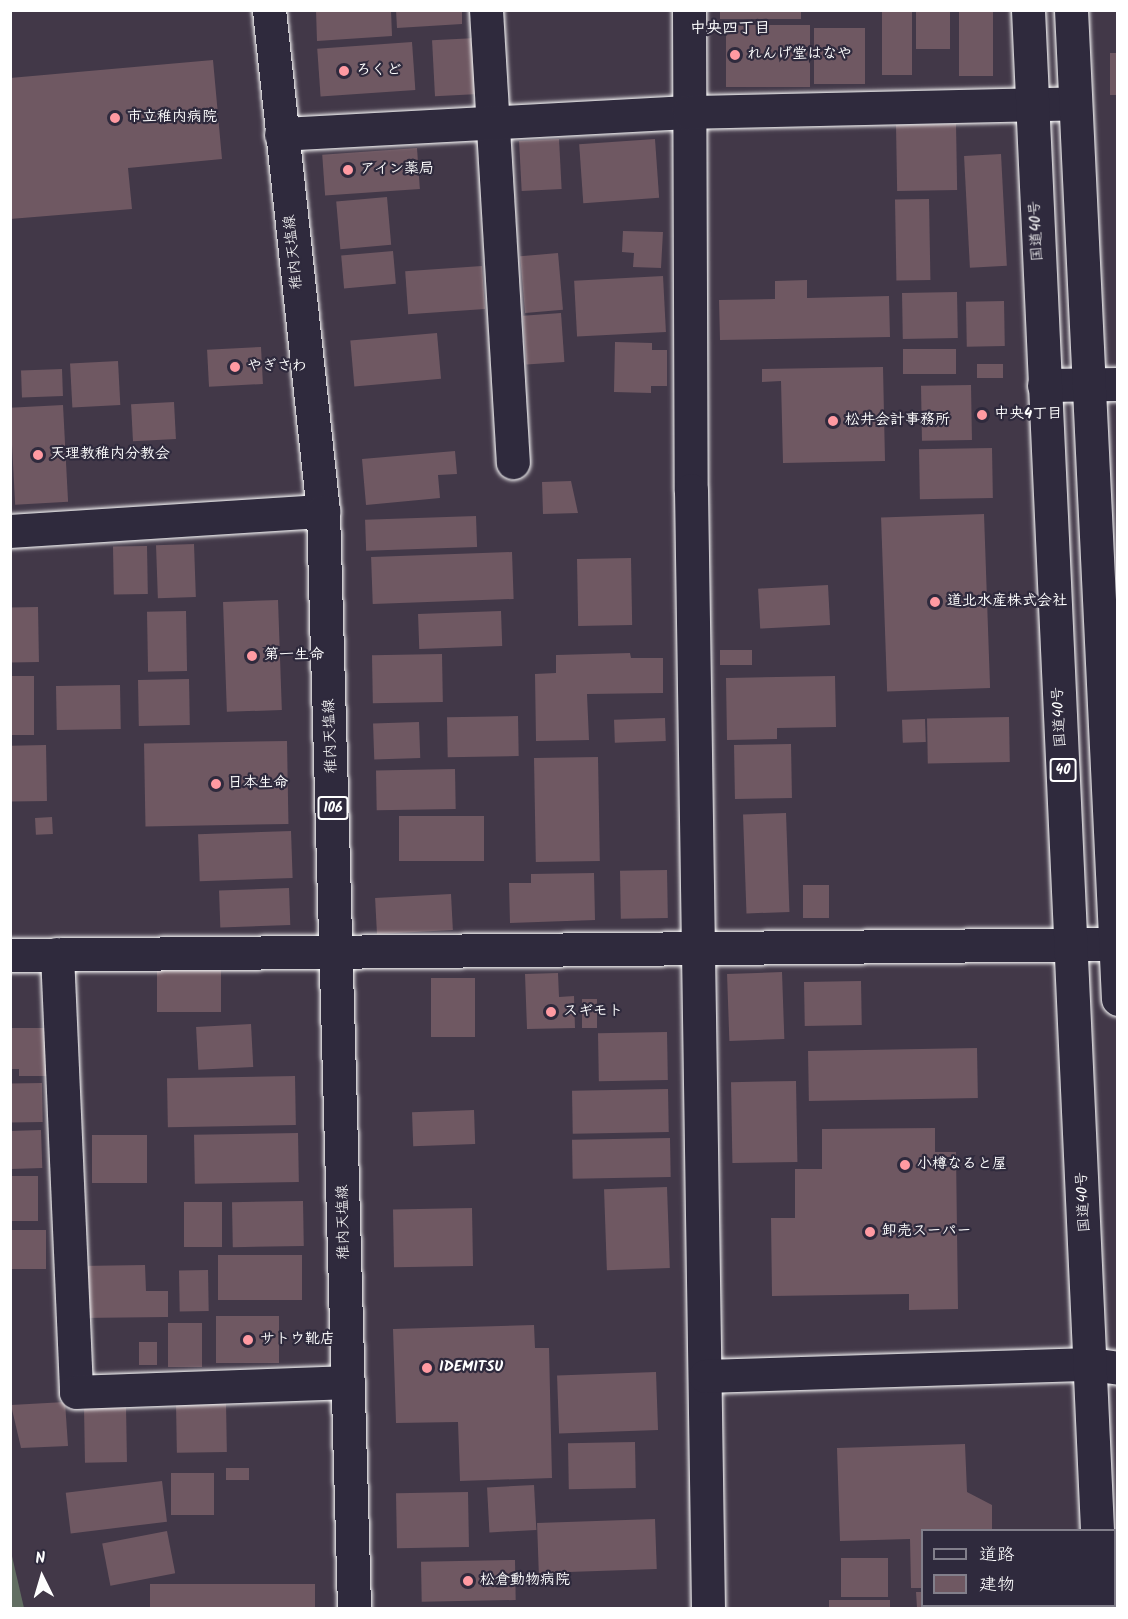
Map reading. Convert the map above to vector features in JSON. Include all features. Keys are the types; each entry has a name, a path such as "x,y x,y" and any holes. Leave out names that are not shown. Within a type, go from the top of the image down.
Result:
{"main road":[{"name":"稚内天塩線","path":"269,10 323,512 338,950 354,1608"},
{"path":"486,10 513,462"},
{"path":"689,10 708,1608"},
{"name":"国道40号","path":"1028,10 1030,103 1071,944 1104,1366 1096,1529"},
{"path":"1071,10 1074,103 1102,383 1118,999"},
{"path":"281,134 689,112 1074,103"},
{"path":"1044,385 1102,383"},
{"path":"10,531 323,512"},
{"path":"10,955 699,946 1117,944"},
{"path":"57,954 76,1392 348,1382"},
{"path":"705,1376 1104,1366"}],"green space":[{"path":"11,1552 24,1608 11,1608"}],"building":[{"path":"316,10 391,10 392,36 317,41"},
{"path":"396,10 462,10 462,24 397,28"},
{"path":"720,10 801,10 801,19 720,19"},
{"path":"882,10 912,10 912,75 882,75"},
{"path":"916,10 950,10 950,49 916,49"},
{"path":"959,10 993,10 993,76 959,76"},
{"path":"726,25 810,25 810,87 726,87"},
{"path":"814,28 865,28 865,84 814,84"},
{"path":"476,38 479,94 435,96 432,40"},
{"path":"412,42 415,90 321,97 317,49"},
{"path":"1110,53 1118,53 1118,95 1110,95"},
{"name":"市立稚内病院","path":"213,60 222,159 128,168 132,209 10,219 10,78"},
{"path":"956,124 957,190 897,191 896,125"},
{"path":"559,139 562,189 522,191 519,141"},
{"path":"655,139 659,198 583,203 579,144"},
{"path":"417,148 420,189 325,196 322,155"},
{"path":"1001,154 1007,266 970,268 964,156"},
{"path":"387,197 391,245 340,249 336,201"},
{"path":"929,199 930,280 896,281 895,200"},
{"path":"623,231 663,232 661,268 633,267 634,253 622,252"},
{"path":"393,251 396,284 344,288 341,256"},
{"path":"558,253 563,310 525,313 520,256"},
{"path":"482,266 485,309 408,314 405,271"},
{"path":"663,276 666,332 577,337 574,281"},
{"path":"807,280 807,298 889,296 890,337 720,340 719,300 775,299 775,281"},
{"path":"957,292 958,338 903,339 902,293"},
{"path":"1004,301 1005,346 967,347 966,302"},
{"path":"561,313 564,362 527,365 523,316"},
{"path":"437,333 441,379 354,386 350,341"},
{"path":"615,342 652,343 652,350 667,350 667,386 651,386 651,393 614,392"},
{"name":"やぎさわ","path":"261,347 263,384 209,387 207,350"},
{"path":"903,349 956,349 956,374 903,374"},
{"path":"118,361 120,405 72,407 70,364"},
{"path":"977,364 1003,364 1003,378 977,378"},
{"name":"松井会計事務所","path":"883,367 885,461 783,463 781,381 762,382 762,369"},
{"path":"62,369 63,396 22,397 21,370"},
{"path":"971,385 972,440 922,441 921,386"},
{"path":"174,402 176,439 133,441 131,404"},
{"name":"天理教稚内分教会","path":"63,405 68,502 15,505 10,408"},
{"path":"992,448 993,498 920,499 919,449"},
{"path":"455,451 457,474 438,475 440,498 366,505 362,459"},
{"path":"571,481 578,513 543,514 542,482"},
{"name":"道北水産株式会社","path":"984,514 990,688 887,691 881,518"},
{"path":"476,516 477,547 366,551 365,520"},
{"path":"194,544 196,597 158,598 156,545"},
{"path":"147,546 148,594 114,595 113,547"},
{"path":"512,552 514,599 373,604 371,557"},
{"path":"631,558 632,625 578,626 577,559"},
{"path":"828,585 830,625 760,629 758,589"},
{"name":"第一生命","path":"278,600 282,710 227,712 223,602"},
{"path":"10,607 38,607 39,662 11,662"},
{"path":"186,611 187,671 148,672 147,612"},
{"path":"501,611 502,646 419,649 418,614"},
{"path":"720,650 752,650 752,665 720,665"},
{"path":"630,653 631,658 663,658 663,693 587,694 589,740 536,741 535,674 556,673 556,655"},
{"path":"442,654 443,702 373,703 372,655"},
{"path":"10,676 34,676 34,735 10,735"},
{"path":"835,676 836,727 777,728 777,739 727,740 726,678"},
{"path":"189,679 190,725 139,726 138,680"},
{"path":"120,685 121,729 57,730 56,686"},
{"path":"518,716 519,756 448,757 447,717"},
{"path":"1009,717 1010,762 928,763 927,718"},
{"path":"665,718 666,741 615,743 614,720"},
{"path":"925,719 926,742 903,743 902,720"},
{"path":"419,722 420,758 374,760 373,724"},
{"name":"日本生命","path":"287,741 288,824 145,826 144,743"},
{"path":"791,744 792,798 735,799 734,745"},
{"path":"46,745 47,801 11,802 10,746"},
{"path":"598,757 600,861 536,862 534,758"},
{"path":"455,769 456,809 377,810 376,770"},
{"path":"786,813 789,912 746,913 743,815"},
{"path":"399,816 484,816 484,861 399,861"},
{"path":"52,817 53,834 36,835 35,818"},
{"path":"291,831 293,878 200,881 198,834"},
{"path":"667,870 668,918 621,919 620,871"},
{"path":"594,873 595,920 510,923 509,883 531,883 531,874"},
{"path":"803,885 829,885 829,918 803,918"},
{"path":"289,888 290,925 220,927 219,890"},
{"path":"451,894 453,930 377,934 375,898"},
{"path":"157,969 221,969 221,1012 157,1012"},
{"path":"782,972 784,1039 729,1041 727,974"},
{"name":"スギモト","path":"558,973 559,997 574,996 575,1028 527,1029 525,974"},
{"path":"431,978 475,978 475,1037 431,1037"},
{"path":"861,981 862,1025 805,1026 804,982"},
{"path":"582,999 597,999 597,1028 582,1028"},
{"path":"251,1024 253,1067 198,1070 196,1027"},
{"path":"10,1028 48,1028 49,1076 19,1076 19,1069 10,1069"},
{"path":"667,1032 668,1080 599,1081 598,1033"},
{"path":"977,1048 978,1098 809,1101 808,1051"},
{"path":"295,1076 296,1125 168,1127 167,1078"},
{"path":"796,1081 797,1162 732,1163 731,1082"},
{"path":"42,1083 43,1122 11,1123 10,1084"},
{"path":"668,1089 669,1132 573,1134 572,1091"},
{"path":"474,1110 475,1144 413,1146 412,1112"},
{"path":"935,1128 935,1152 956,1152 958,1309 909,1310 909,1294 772,1296 771,1218 795,1218 795,1169 822,1169 822,1129"},
{"path":"41,1130 42,1168 11,1169 10,1131"},
{"path":"298,1133 299,1182 195,1184 194,1135"},
{"path":"92,1135 147,1135 147,1183 92,1183"},
{"path":"670,1138 671,1177 573,1179 572,1140"},
{"path":"10,1176 38,1176 38,1221 10,1221"},
{"path":"667,1187 670,1268 607,1270 604,1189"},
{"path":"303,1201 304,1246 233,1247 232,1202"},
{"path":"184,1202 222,1202 222,1247 184,1247"},
{"path":"472,1208 473,1266 394,1267 393,1209"},
{"path":"10,1230 46,1230 46,1269 10,1269"},
{"path":"218,1255 302,1255 302,1300 218,1300"},
{"path":"145,1265 146,1291 168,1291 168,1317 80,1318 79,1266"},
{"path":"208,1270 209,1311 180,1311 179,1271"},
{"name":"サトウ靴店","path":"216,1316 279,1316 279,1363 216,1363"},
{"path":"168,1323 202,1323 202,1367 168,1367"},
{"path":"534,1325 535,1348 549,1348 552,1478 460,1481 458,1422 396,1423 393,1329"},
{"path":"139,1342 157,1342 157,1365 139,1365"},
{"path":"656,1372 658,1430 559,1433 557,1375"},
{"path":"65,1402 68,1446 21,1448 11,1405"},
{"path":"226,1402 227,1452 177,1453 176,1403"},
{"path":"126,1406 127,1462 85,1463 84,1407"},
{"path":"635,1442 636,1488 569,1489 568,1443"},
{"path":"965,1444 967,1492 992,1505 992,1529 921,1529 921,1588 911,1588 910,1539 840,1541 837,1448"},
{"path":"226,1468 249,1468 249,1480 226,1480"},
{"path":"171,1473 214,1473 214,1515 171,1515"},
{"path":"162,1481 167,1522 71,1534 66,1493"},
{"path":"534,1485 536,1530 489,1532 487,1487"},
{"path":"468,1492 469,1547 397,1548 396,1493"},
{"path":"655,1519 657,1569 539,1573 537,1523"},
{"path":"167,1531 175,1573 110,1586 102,1544"},
{"path":"841,1558 888,1558 888,1597 841,1597"},
{"name":"松倉動物病院","path":"515,1560 516,1600 422,1602 421,1562"},
{"path":"150,1584 315,1584 315,1608 150,1608"},
{"path":"916,1592 921,1592 921,1607 1000,1608 917,1608"},
{"path":"829,1600 890,1600 890,1608 829,1608"}],"place":[{"name":"れんげ堂はなや","path":"735,55"},
{"name":"ろくど","path":"344,71"},
{"name":"市立稚内病院","path":"115,118"},
{"name":"アイン薬局","path":"348,170"},
{"name":"やぎさわ","path":"235,367"},
{"name":"中央4丁目","path":"982,415"},
{"name":"松井会計事務所","path":"833,421"},
{"name":"天理教稚内分教会","path":"38,455"},
{"name":"道北水産株式会社","path":"935,602"},
{"name":"第一生命","path":"252,656"},
{"name":"日本生命","path":"216,784"},
{"name":"スギモト","path":"551,1012"},
{"name":"小樽なると屋","path":"905,1165"},
{"name":"卸売スーパー","path":"870,1232"},
{"name":"サトウ靴店","path":"248,1340"},
{"name":"IDEMITSU","path":"427,1368"},
{"name":"松倉動物病院","path":"468,1581"}],"district":[{"name":"中央四丁目","path":"730,29"}]}
